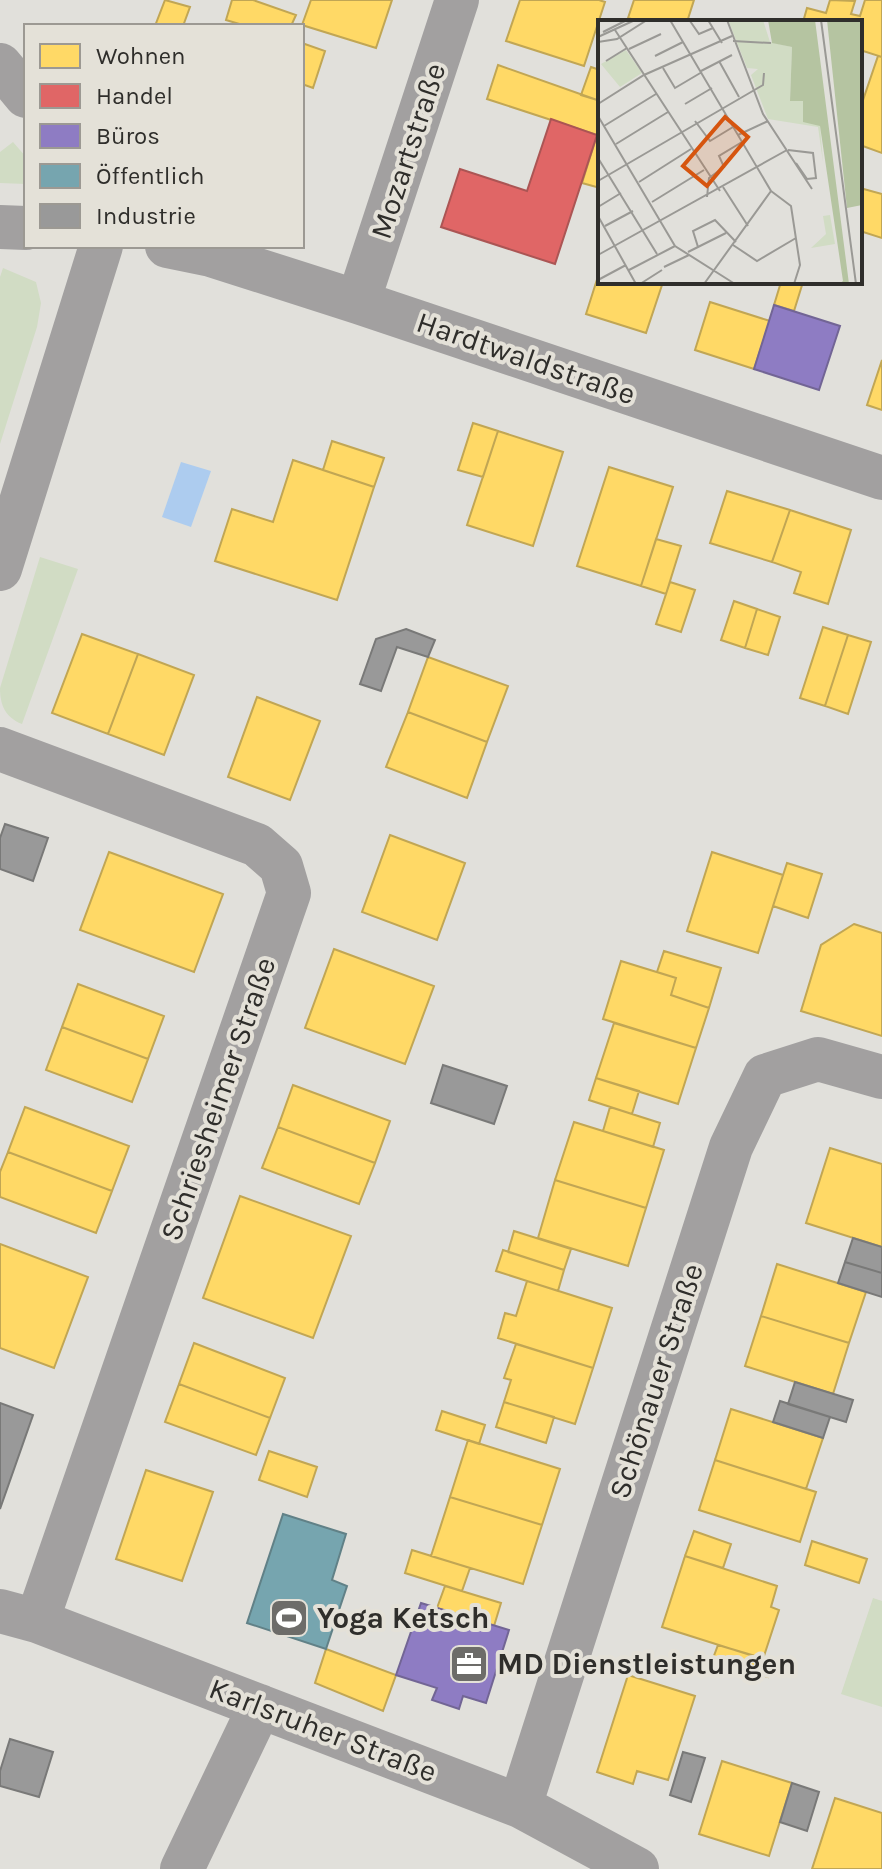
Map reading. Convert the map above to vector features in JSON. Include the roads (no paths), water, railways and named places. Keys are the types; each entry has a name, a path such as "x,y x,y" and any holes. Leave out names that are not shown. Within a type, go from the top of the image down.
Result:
{"street":[{"name":"Mozartstraße","path":"358,302 457,0"},
{"path":"0,65 24,94"},
{"path":"0,227 24,228"},
{"path":"0,569 100,248"},
{"name":"Hardtwaldstraße","path":"177,248 211,255 358,302 882,478"},
{"name":"Schriesheimer Straße","path":"0,749 257,845 281,866 289,893 18,1616"},
{"name":"Schönauer Straße","path":"520,1806 731,1147 765,1076 818,1059 882,1077"},
{"name":"Karlsruher Straße","path":"18,1616 520,1806 637,1869"},
{"path":"182,1869 260,1706"}],"water":[{"path":"181,462 211,471 191,527 162,517"}],"place":[{"name":"Yoga Ketsch","path":"289,1618"},
{"name":"MD Dienstleistungen","path":"469,1664"}]}
